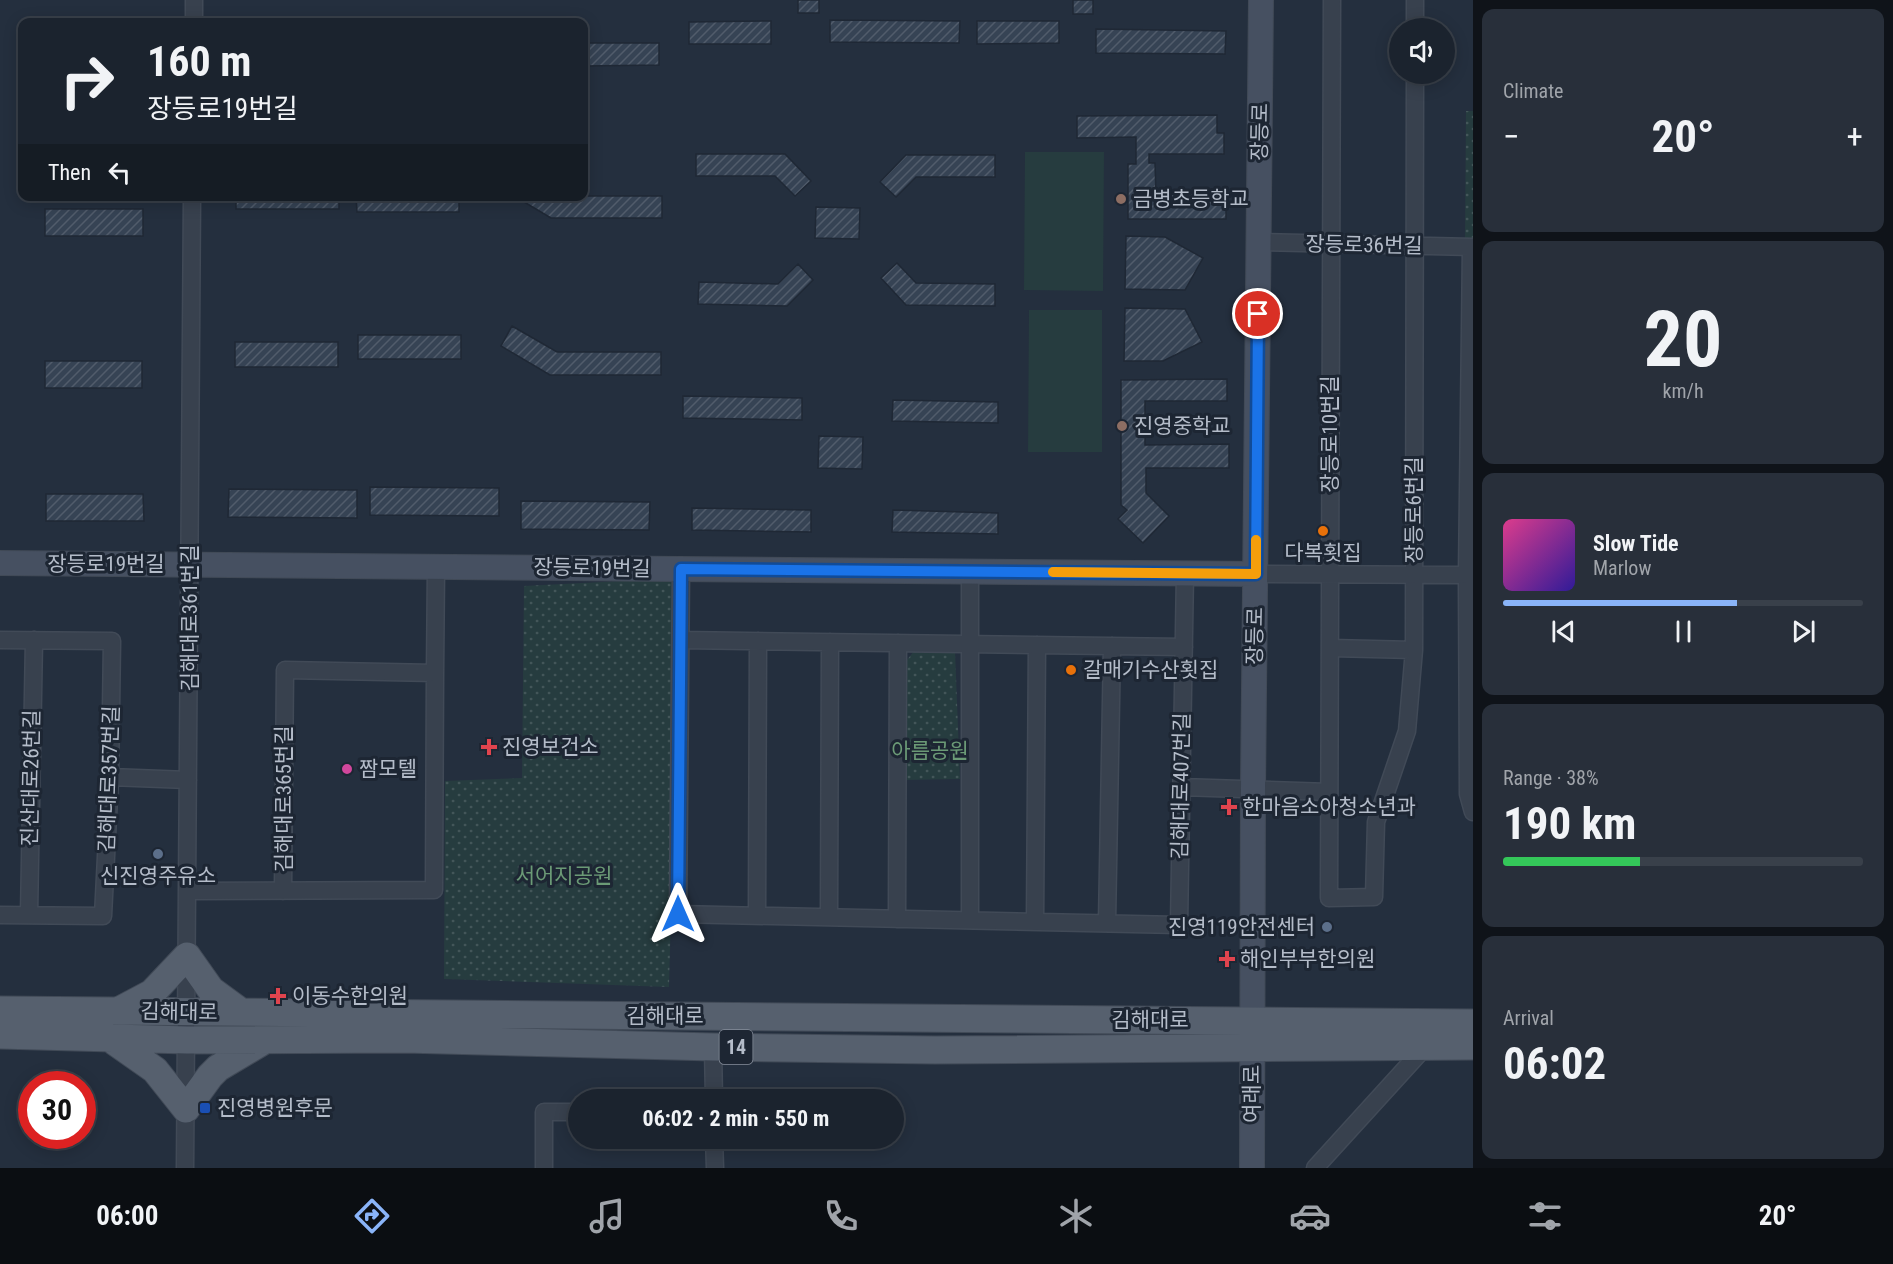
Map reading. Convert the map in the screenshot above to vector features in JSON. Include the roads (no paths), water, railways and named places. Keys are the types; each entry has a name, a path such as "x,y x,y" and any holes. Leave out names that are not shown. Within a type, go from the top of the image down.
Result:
{"main road":[{"path":"116,1011 152,993 187,956 211,990 241,1012"},
{"name":"김해대로","path":"0,1010 241,1012 1252,1034 1426,1046 1473,1046"},
{"name":"김해대로","path":"0,1035 187,1040 405,1039 935,1050 1473,1023"},
{"path":"108,1037 155,1070 186,1109 218,1068 265,1040"}],"street":[{"path":"194,0 194,18"},
{"name":"장등로","path":"1252,1034 1261,0"},
{"name":"장등로10번길","path":"1329,898 1332,0"},
{"path":"1415,0 1415,18"},
{"name":"장등로6번길","path":"1329,898 1374,897 1376,822 1407,731 1414,650 1415,84"},
{"name":"김해대로361번길","path":"185,1168 192,201"},
{"name":"장등로36번길","path":"1258,243 1472,247 1468,794 1472,812"},
{"name":"장등로19번길","path":"0,563 1256,574"},
{"name":"김해대로365번길","path":"435,567 435,673 434,890 283,891 285,670 435,673"},
{"name":"김해대로407번길","path":"681,569 678,914 1179,925 1185,573"},
{"path":"970,572 970,920"},
{"path":"1256,574 1470,575"},
{"path":"0,640 34,640"},
{"name":"김해대로357번길","path":"29,915 103,916 110,777 112,641 34,640"},
{"name":"진산대로26번길","path":"29,915 34,640"},
{"path":"681,640 1184,647"},
{"path":"757,915 758,641"},
{"path":"829,917 830,642"},
{"path":"897,919 898,643"},
{"path":"1035,922 1037,645"},
{"path":"1107,923 1112,646"},
{"path":"1331,648 1414,650"},
{"path":"110,777 188,780"},
{"path":"1181,787 1329,792"},
{"path":"188,891 283,891"},
{"path":"0,915 29,915"},
{"name":"여래로","path":"1252,1034 1252,1168"},
{"path":"1315,1168 1426,1046"},
{"name":"김해대로","path":"713,1047 714,1089"},
{"path":"544,1168 544,1112 568,1112"},
{"path":"714,1149 715,1168"}],"place":[{"name":"금병초등학교","path":"1121,199"},
{"name":"진영중학교","path":"1122,426"},
{"name":"다복횟집","path":"1323,531"},
{"name":"갈매기수산횟집","path":"1071,670"},
{"name":"진영보건소","path":"489,747"},
{"name":"짬모텔","path":"347,769"},
{"name":"한마음소아청소년과","path":"1229,807"},
{"name":"신진영주유소","path":"158,854"},
{"name":"진영119안전센터","path":"1327,927"},
{"name":"해인부부한의원","path":"1227,959"},
{"name":"이동수한의원","path":"278,996"},
{"name":"진영병원후문","path":"205,1108"}],"park label":[{"name":"아름공원","path":"930,751"},
{"name":"서어지공원","path":"564,876"}]}
